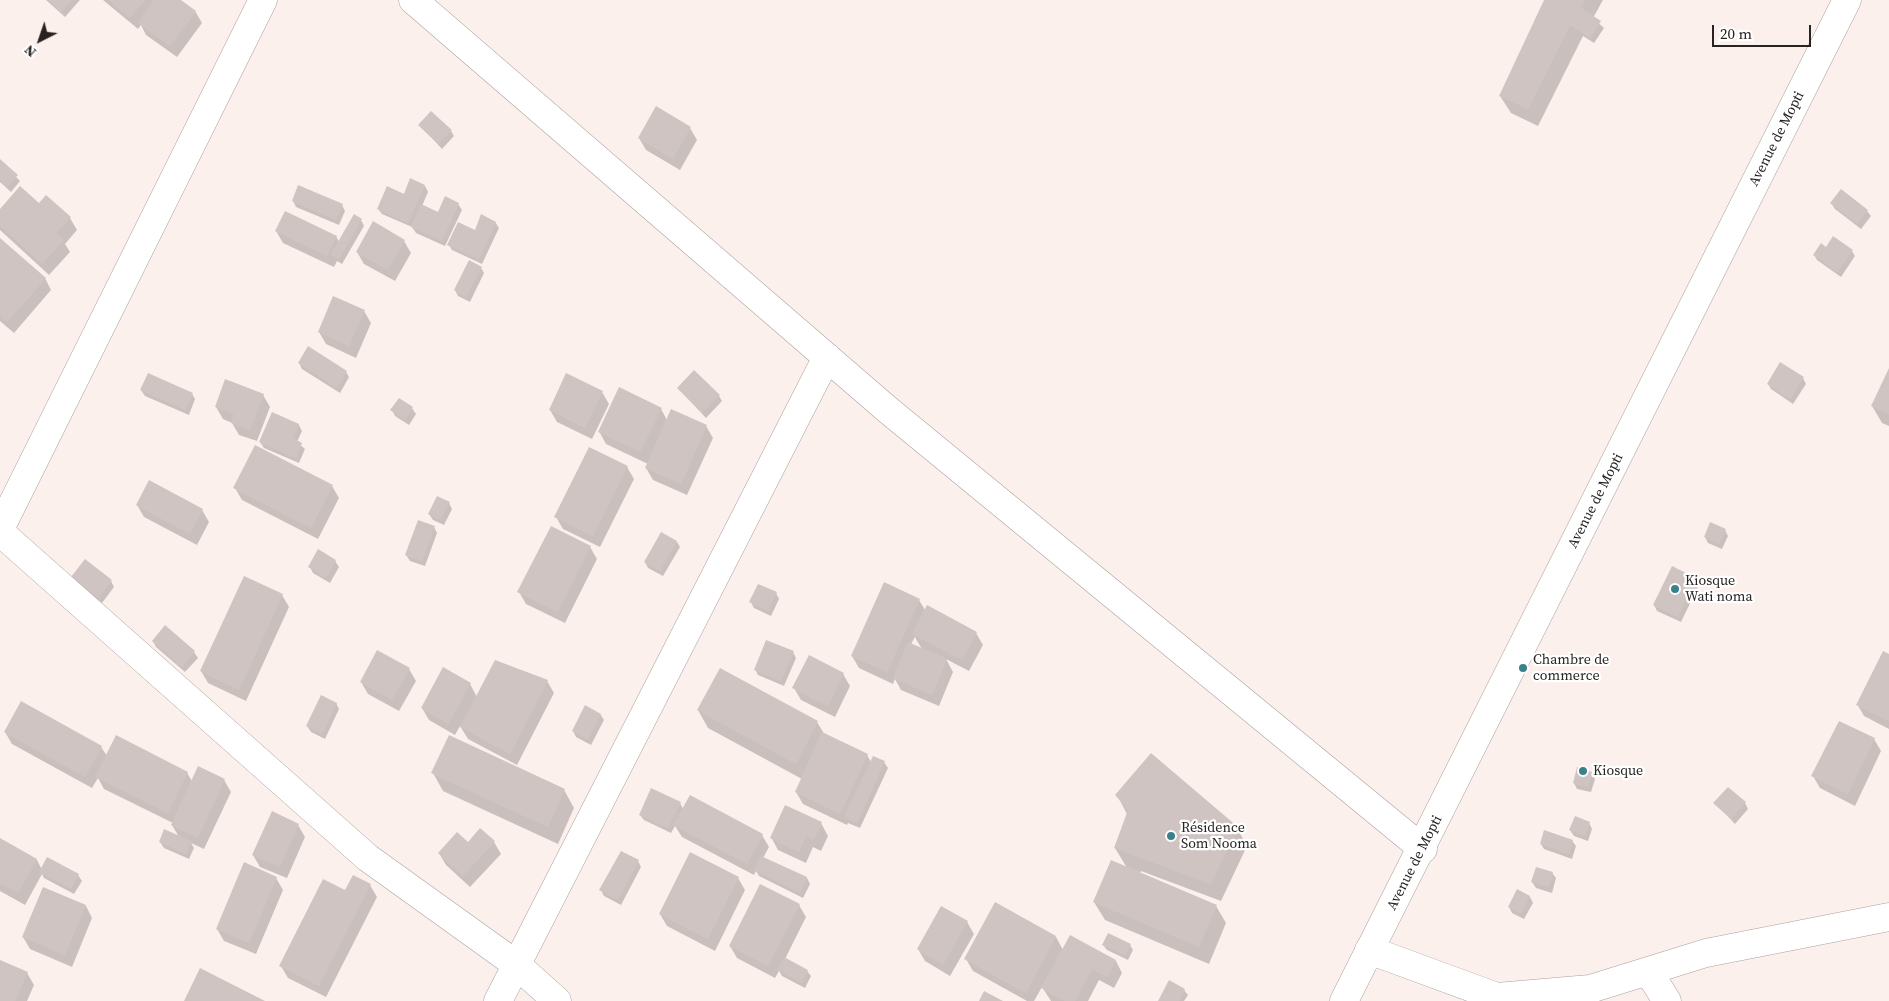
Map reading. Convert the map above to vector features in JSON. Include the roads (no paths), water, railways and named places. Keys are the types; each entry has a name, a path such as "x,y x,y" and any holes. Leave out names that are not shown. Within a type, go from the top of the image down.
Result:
{"street":[{"path":"263,0 0,531 368,858 516,965 557,1001"},
{"path":"413,0 888,410 1422,849"},
{"name":"Avenue de Mopti","path":"1344,1001 1847,0"},
{"path":"498,1001 827,357"},
{"path":"1369,950 1497,997 1590,989 1706,953 1889,917"},
{"path":"1648,971 1666,1001"}],"place":[{"name":"Kiosque Wati noma","path":"1675,589"},
{"name":"Chambre de commerce","path":"1523,668"},
{"name":"Kiosque","path":"1583,771"},
{"name":"Résidence Som Nooma","path":"1171,836"}]}
